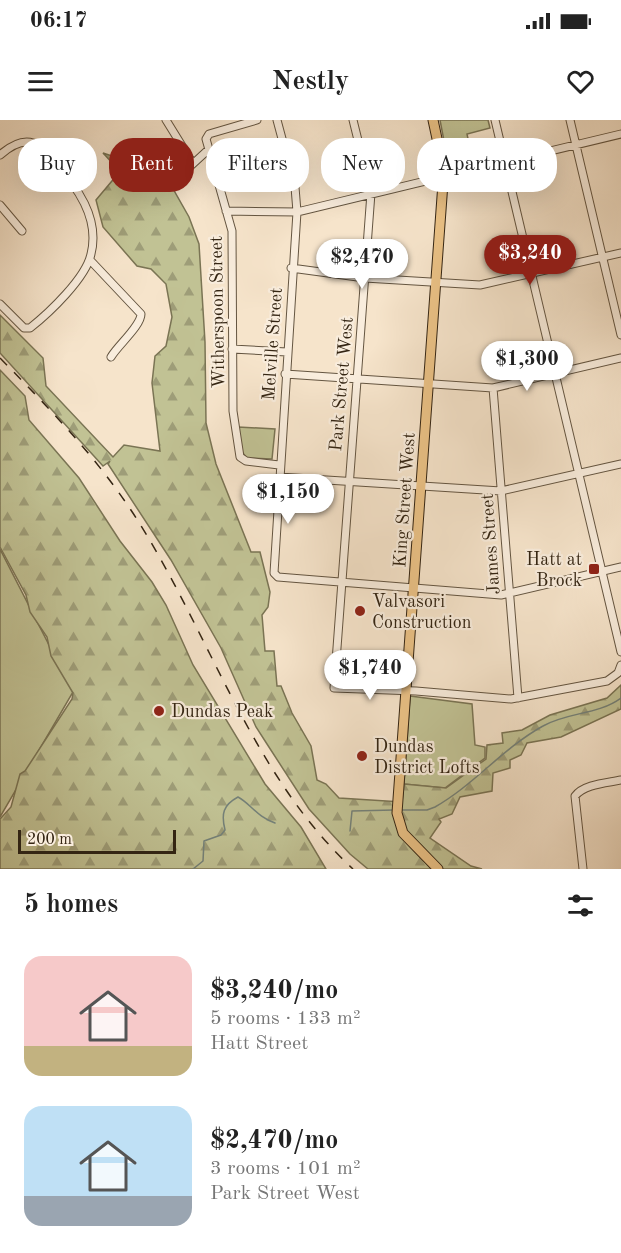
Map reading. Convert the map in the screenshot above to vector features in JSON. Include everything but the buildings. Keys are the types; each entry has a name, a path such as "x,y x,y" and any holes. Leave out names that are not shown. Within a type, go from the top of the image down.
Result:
{"main road":[{"name":"King Street West","path":"433,120 436,138"},
{"name":"King Street West","path":"438,869 408,840 401,828 397,813 442,192"}],"street":[{"path":"166,120 177,138"},
{"name":"Witherspoon Street","path":"206,138 209,134 257,120"},
{"name":"Melville Street","path":"277,120 295,187 297,212 291,268 274,573 278,577 342,583"},
{"name":"Park Street West","path":"353,120 371,193 334,688 407,690"},
{"path":"495,120 499,138"},
{"path":"570,120 621,335"},
{"path":"557,149 621,134"},
{"path":"0,155 8,148 24,142 32,143 74,183 80,193 93,235 90,260 79,278 33,326 27,329 0,304"},
{"path":"194,160 206,151"},
{"path":"226,211 297,212 417,183"},
{"name":"Witherspoon Street","path":"221,192 232,231 233,411 240,457 246,461 279,465"},
{"path":"511,192 621,651"},
{"path":"0,205 22,231"},
{"path":"291,268 365,278 486,285 621,253"},
{"path":"90,260 141,314 139,324 120,343 111,357"},
{"path":"232,350 287,352"},
{"path":"285,374 493,388 621,358"},
{"name":"James Street","path":"493,388 518,698"},
{"path":"279,477 501,491 621,464"},
{"path":"342,583 508,595 621,567"},
{"path":"407,690 483,698 518,698 607,681 618,673 621,665"},
{"path":"583,869 575,796 579,791 590,787 621,780"}],"green space":[{"path":"440,120 488,120 490,128 467,134 468,138 443,138"},
{"path":"109,185 109,192 175,192 189,217 199,244 205,342 206,423 216,464 251,552 260,552 270,592 268,607 262,615 265,651 274,651 277,686 281,686 292,713 311,746 317,780 326,784 339,798 402,802 404,784 446,788 486,759 487,745 503,743 502,733 522,730 550,715 607,698 621,685 621,709 561,737 527,743 521,755 510,760 510,768 493,773 492,791 460,797 452,814 439,819 441,822 430,838 471,866 482,869 368,869 350,854 309,809 256,727 221,648 171,560 108,464 110,461 103,466 0,353 0,315 43,358 46,386 113,457 124,445 160,451 152,383 155,356 166,346 172,317 166,284 151,269 137,266 103,227 96,200"},
{"path":"0,370 25,396 29,420 79,478 120,541 152,582 166,605 193,665 265,784 301,827 326,869 0,869 0,819 11,807 20,774 25,771 72,699 73,693 51,656 47,637 30,612 26,595 0,547"},
{"path":"238,427 275,429 272,459 247,458 242,452"},
{"path":"0,549 73,692 0,817"},
{"path":"410,696 472,704 475,745 485,747 485,758 445,788 404,784"}],"waterway":[{"path":"402,810 427,810 435,807 463,788 528,735 543,726 552,721 602,708 621,698"},
{"path":"193,869 203,861 204,841 221,835 225,830 224,810 238,797 263,817 275,823"},
{"path":"350,831 352,811 394,810"}],"railway":[{"path":"0,358 41,400 117,489 173,581 264,755 290,796 319,834 353,869"}],"place":[{"name":"Hatt at Brock","path":"594,569"},
{"name":"Valvasori Construction","path":"360,611"},
{"name":"Dundas Peak","path":"159,711"},
{"name":"Dundas District Lofts","path":"362,756"}]}
